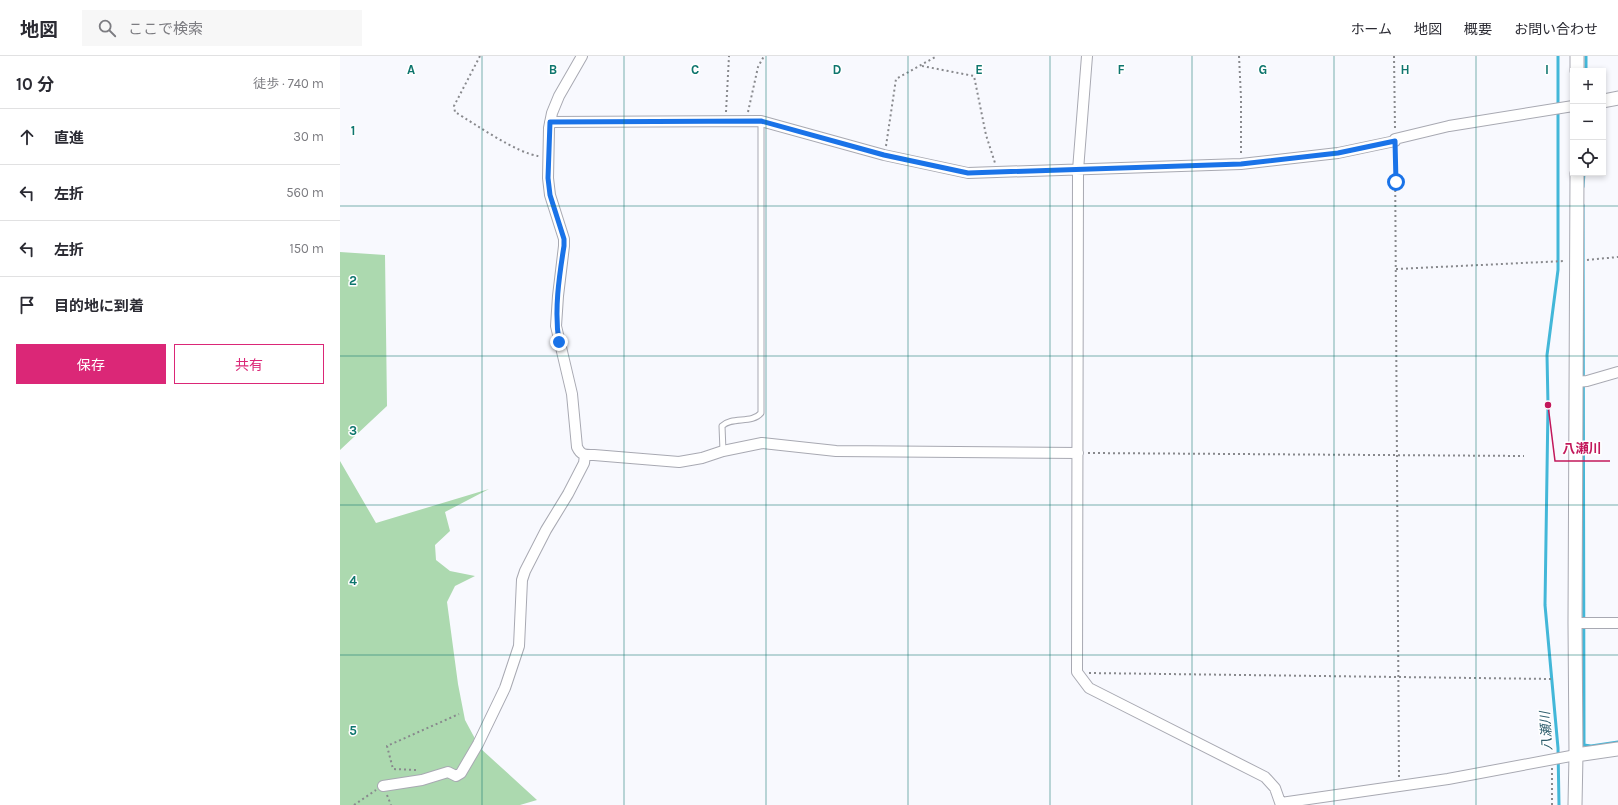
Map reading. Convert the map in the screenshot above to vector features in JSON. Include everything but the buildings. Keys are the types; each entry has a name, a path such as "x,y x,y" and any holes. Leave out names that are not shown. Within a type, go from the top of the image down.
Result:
{"street":[{"path":"582,56 559,96 550,122 548,156 550,195 564,239 556,326 572,394 577,447 579,451 585,455 679,462 702,458 723,451 762,443 836,451 1078,453"},
{"path":"1087,56 1078,170 1077,672 1090,688 1266,777 1275,788 1281,804 1399,785 1448,779 1576,755 1618,749"},
{"path":"1577,56 1577,68"},
{"path":"1606,100 1618,98"},
{"path":"550,122 761,121 884,155 968,173 1241,164 1338,153 1449,126 1570,107"},
{"path":"1575,805 1577,176"},
{"path":"1576,382 1588,381 1618,372"},
{"path":"383,786 422,780 448,772 456,776 461,773 478,744 505,688 519,646 522,587 525,571 546,530 568,494 584,463 585,455"},
{"path":"1575,623 1618,623"}],"lane":[{"path":"723,451 722,426 728,422 755,417 761,413 761,121"}],"path":[{"path":"480,56 454,106 455,112 508,144 533,155 548,156"},
{"path":"726,121 729,56"},
{"path":"746,120 758,67 764,56"},
{"path":"884,155 896,79 922,66 937,56"},
{"path":"1239,56 1241,98 1241,164"},
{"path":"1394,56 1398,454 1399,785"},
{"path":"922,66 974,76 986,135 997,171"},
{"path":"1396,269 1618,257"},
{"path":"1078,453 1524,456"},
{"path":"1077,672 1552,679"},
{"path":"416,770 393,769 387,746 459,714"},
{"path":"1552,760 1552,805"},
{"path":"354,805 383,786"}],"green space":[{"path":"340,252 385,255 387,406 340,450"},
{"path":"340,461 376,523 489,489 445,512 450,531 435,545 436,560 450,571 475,576 455,586 447,602 458,684 465,720 480,748 537,800 520,805 340,805"}],"waterway":[{"name":"八瀬川","path":"1558,56 1558,270 1547,355 1548,405 1545,605 1558,748 1559,805"},
{"path":"1586,56 1586,68"},
{"path":"1583,187 1584,176"},
{"path":"1583,205 1584,745 1591,746 1618,742"}],"place":[{"name":"八瀬川","path":"1548,405"}],"route":[{"path":"559,342 556,326 564,239 550,195 548,178 550,122 761,121 884,155 968,173 1241,164 1338,153 1395,141 1396,182"}]}
